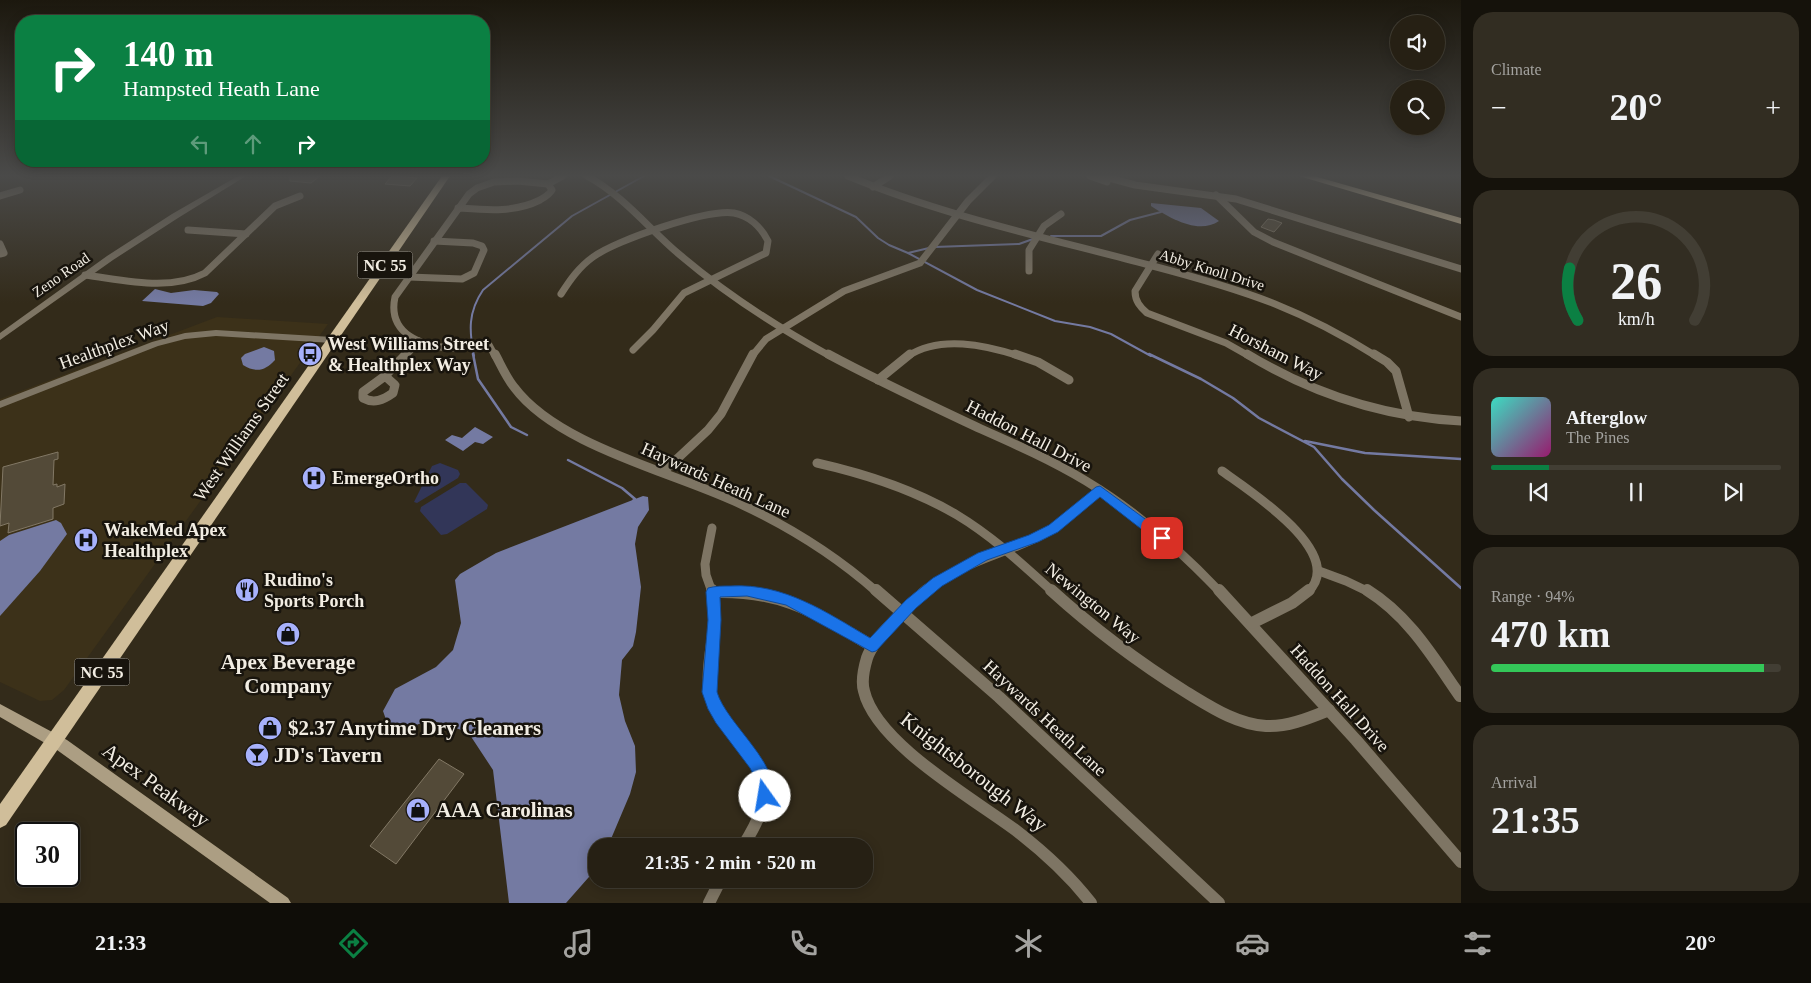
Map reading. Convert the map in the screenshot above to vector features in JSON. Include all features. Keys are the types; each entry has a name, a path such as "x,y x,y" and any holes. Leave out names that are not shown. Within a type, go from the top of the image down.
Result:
{"main road":[{"name":"West Williams Street","path":"0,819 417,218"},
{"name":"Apex Peakway","path":"0,710 55,740 283,903"}],"street":[{"name":"Zeno Road","path":"0,337 85,275 172,218"},
{"path":"85,275 172,283 187,282 205,273 262,218"},
{"name":"Haywards Heath Lane","path":"451,218 395,297 392,312 393,319 400,329 420,341 453,348 489,345 514,387 544,415 585,441 734,502 802,537 865,580 904,612 999,697 1220,903"},
{"name":"Haddon Hall Drive","path":"639,218 652,231 710,279 783,328 878,380 1041,456 1100,490 1151,528 1198,570 1252,623 1461,862"},
{"path":"561,294 576,271 594,256 615,244 696,218"},
{"path":"633,350 658,325 679,297 689,289 766,253 769,247 768,240 754,221 749,218"},
{"path":"664,472 714,422 726,406 754,351 766,340 844,292 905,270 920,262 955,218"},
{"name":"Abby Knoll Drive","path":"975,218 1190,276 1274,304 1340,334 1376,354 1396,371 1409,416"},
{"path":"1029,271 1029,250 1044,226 1055,218"},
{"path":"1239,218 1254,232 1273,242 1461,317"},
{"path":"1298,218 1461,269"},
{"path":"188,230 246,234"},
{"path":"409,277 462,279 474,273 484,250 482,246 473,243 434,241"},
{"path":"0,244 4,253 0,254"},
{"name":"Horsham Way","path":"1158,254 1135,291 1134,298 1147,313 1226,343 1279,373 1324,395 1384,413 1438,421 1461,421"},
{"name":"Healthplex Way","path":"0,404 155,344 185,336 216,333 332,340"},
{"path":"385,376 420,341"},
{"path":"878,380 904,358 919,350 933,345 951,343 981,346 1038,362 1056,369 1069,380"},
{"name":"Newington Way","path":"817,463 875,477 937,502 971,524 1004,549 1092,626 1127,652 1171,683 1226,716 1254,725 1285,726 1329,710"},
{"path":"1222,471 1299,532 1310,547 1319,571 1312,588 1305,594 1252,623"},
{"name":"Knightsborough Way","path":"1091,903 1051,858 906,748 885,728 871,710 864,694 864,676 872,646 911,604 951,573 982,557 1034,539 1054,528 1100,490"},
{"path":"712,528 705,567 713,592 714,620 709,674 711,698 721,718 756,763 766,787 761,816 749,838"},
{"path":"1319,571 1359,586 1392,608 1411,628 1460,696"},
{"path":"713,592 747,591 788,599 804,606 872,646"},
{"path":"709,903 716,888"}],"shaded area":[{"path":"1172,218 1215,218 1219,221 1211,225 1193,226"},
{"path":"155,289 171,293 194,290 217,292 219,294 211,303 203,306 142,301"},
{"name":"WakeMed Apex Healthplex","path":"217,317 328,324 64,690 52,700 40,701 0,682 0,399"},
{"path":"264,347 274,351 275,360 271,364 260,370 243,365 241,358 245,354"},
{"path":"475,427 493,437 483,444 475,442 463,451 445,440 452,435 462,438"},
{"path":"440,463 458,470 460,474 458,478 417,503 414,502 432,466"},
{"path":"460,483 466,483 488,505 487,509 447,534 441,535 420,511 421,507"},
{"path":"643,496 648,497 649,510 638,527 635,544 641,587 636,632 633,646 622,660 619,695 625,721 635,746 636,772 630,794 611,838 588,838 588,878 566,903 509,903 493,770 468,732 430,720 391,734 383,711 395,689 436,667 453,650 461,623 455,580 460,574 496,553"},
{"path":"56,520 61,523 67,534 40,571 0,616 0,541 9,535"}],"building":[{"path":"1268,219 1282,223 1274,232 1261,227"},
{"name":"WakeMed Apex Healthplex","path":"58,452 58,459 54,460 53,485 57,484 57,487 65,484 64,504 53,508 53,519 8,533 9,523 0,526 3,467"},
{"name":"AAA Carolinas","path":"439,759 464,774 396,864 370,846"}],"waterway":[{"path":"474,356 471,338 472,314 483,290 569,218"},
{"path":"857,218 878,238 908,253"},
{"path":"1051,236 1101,236 1130,220 1137,218"},
{"path":"934,247 1019,244 1033,239"},
{"path":"908,253 929,248"},
{"path":"908,253 977,290 1055,321 1090,327 1111,334 1151,356"},
{"path":"473,354 478,379 511,427 527,435"},
{"path":"1149,354 1201,379 1233,398 1259,418 1314,447 1342,479 1374,510 1461,588"},
{"path":"1305,441 1365,453 1461,459"},
{"path":"568,460 622,488 635,499 633,501"}],"place":[{"name":"West Williams Street & Healthplex Way","path":"310,354"},
{"name":"EmergeOrtho","path":"314,478"},
{"name":"WakeMed Apex Healthplex","path":"86,540"},
{"name":"Rudino's Sports Porch","path":"247,590"},
{"name":"Apex Beverage Company","path":"288,634"},
{"name":"$2.37 Anytime Dry Cleaners","path":"270,728"},
{"name":"JD's Tavern","path":"257,755"},
{"name":"AAA Carolinas","path":"418,810"}],"route":[{"path":"765,796 766,787 756,763 721,718 709,692 709,674 714,642 713,592 747,591 788,599 804,606 872,646 911,604 937,582 982,557 1034,539 1054,528 1100,490 1118,502 1162,538"}]}
